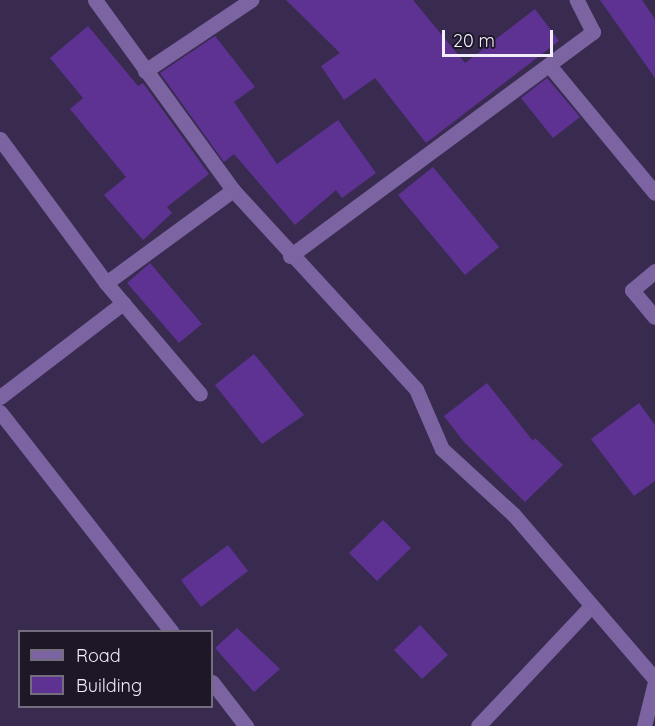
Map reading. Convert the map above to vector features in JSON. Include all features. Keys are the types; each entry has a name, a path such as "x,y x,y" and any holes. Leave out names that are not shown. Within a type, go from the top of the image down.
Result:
{"street":[{"path":"95,0 233,190 290,256 416,390 442,449 513,514 655,680 644,726"},
{"path":"145,71 251,0"},
{"path":"290,256 593,32 577,0"},
{"path":"549,65 655,193"},
{"path":"0,139 106,284 200,394"},
{"path":"106,284 233,190"},
{"path":"655,271 632,290 655,317"},
{"path":"0,397 123,303"},
{"path":"0,412 170,630"},
{"path":"478,726 591,606"},
{"path":"213,683 246,726"}],"building":[{"path":"286,0 413,0 465,63 535,9 559,41 426,143 375,78 344,100 321,66 340,53"},
{"path":"600,0 642,0 655,19 655,78"},
{"path":"88,26 138,86 143,83 209,174 167,207 172,213 143,240 104,195 126,177 70,109 83,98 50,58"},
{"path":"215,36 255,87 234,102 277,164 338,120 376,173 342,198 336,190 295,225 234,154 224,162 160,73"},
{"path":"547,78 580,117 553,138 521,98"},
{"path":"433,167 499,247 465,275 398,195"},
{"path":"150,263 202,324 179,343 127,283"},
{"path":"254,354 304,415 262,444 215,385"},
{"path":"487,383 533,441 535,438 563,465 525,502 464,442 444,416"},
{"path":"639,403 655,425 655,481 634,496 591,439"},
{"path":"383,520 411,548 377,581 349,553"},
{"path":"228,545 248,571 201,607 181,580"},
{"path":"420,625 448,655 422,679 394,650"},
{"path":"237,628 280,669 254,692 215,648"}]}
